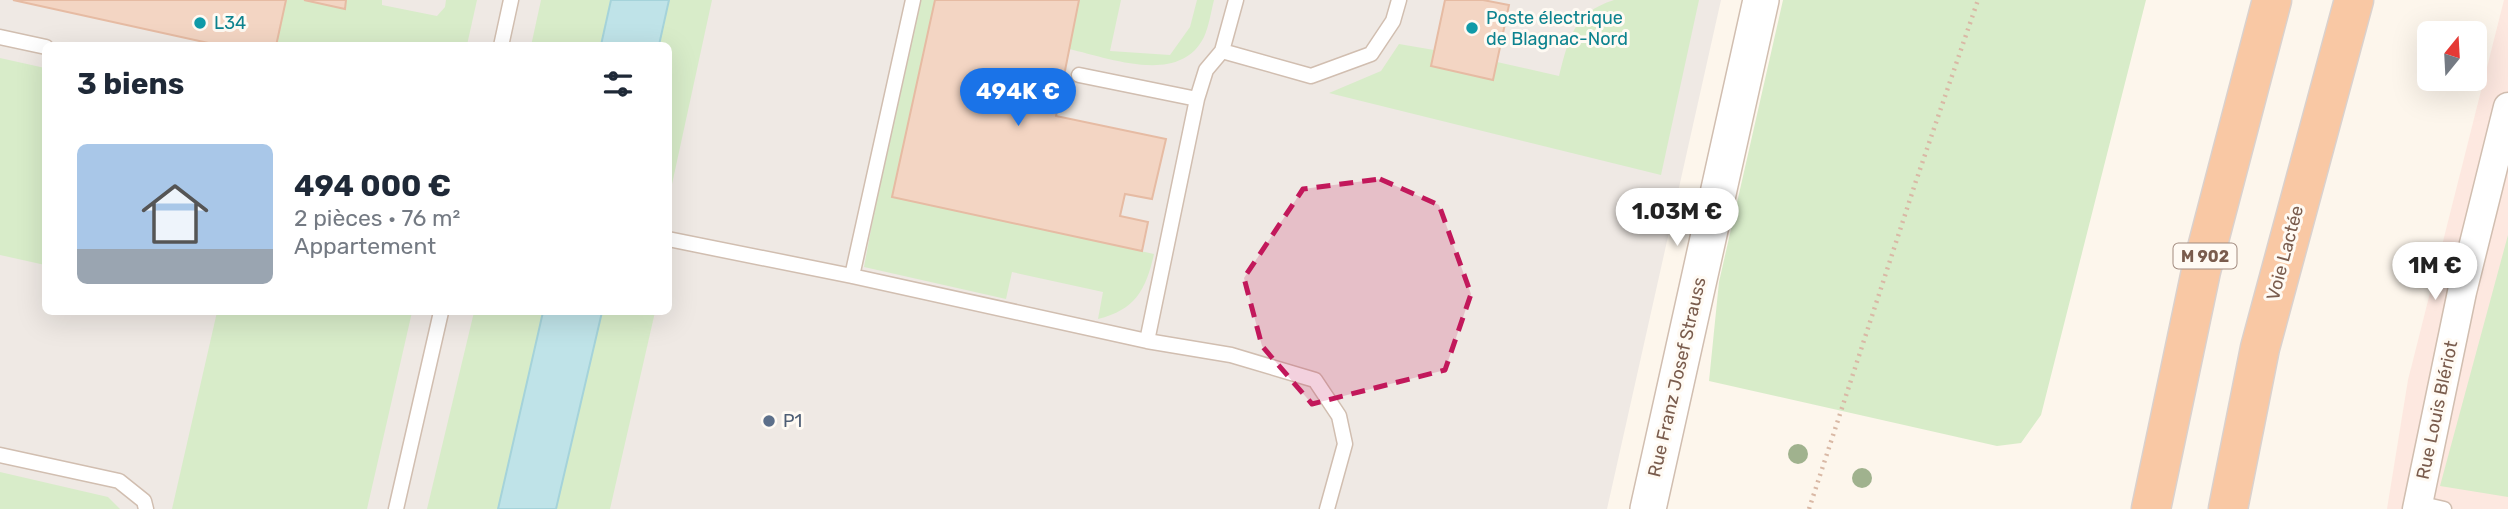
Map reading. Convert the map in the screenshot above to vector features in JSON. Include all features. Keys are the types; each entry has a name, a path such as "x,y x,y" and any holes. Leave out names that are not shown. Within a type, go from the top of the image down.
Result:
{"highway":[{"name":"Voie Lactée","path":"2228,509 2260,348 2354,0"},
{"name":"M 902","path":"2151,509 2201,271 2271,2"}],"street":[{"name":"Rue Franz Josef Strauss","path":"1648,509 1761,0"},
{"name":"Rue Louis Blériot","path":"2426,507 2462,292 2508,107"}],"lane":[{"path":"502,42 511,0"},
{"path":"852,276 913,0"},
{"path":"1147,341 1197,99 1206,70 1222,51 1236,0"},
{"path":"1222,51 1311,76 1371,54 1393,21 1399,0"},
{"path":"0,37 42,46"},
{"path":"1079,75 1197,99"},
{"path":"672,240 852,276 1147,341 1231,355 1315,380 1339,416 1345,444 1327,509"},
{"path":"396,509 440,315"},
{"path":"0,455 119,481 144,501 146,509"}],"path":[{"path":"1809,509 1911,194 1978,0"}],"highlighted area":[{"path":"1380,179 1439,205 1471,294 1445,370 1312,404 1262,346 1244,278 1303,189"}],"shaded area":[{"path":"0,0 1721,0 1607,509 0,509"},
{"path":"2504,0 2508,0 2508,509 2387,509 2408,380 2481,91 2487,91 2487,67"}],"green space":[{"path":"286,0 304,0 344,9 346,0 382,0 382,5 437,16 445,7 446,0 477,0 468,42 277,42"},
{"path":"541,0 611,0 602,42 532,42"},
{"path":"669,0 712,0 672,184 672,42 660,42"},
{"path":"921,0 935,0 893,197 1154,254 1143,288 1130,304 1121,310 1098,319 1103,292 1012,272 1006,299 864,267"},
{"path":"1079,0 1121,0 1110,51 1170,55 1190,27 1197,0 1214,0 1206,33 1193,52 1178,61 1142,65 1069,49"},
{"path":"1614,0 1699,0 1661,175 1329,93 1381,71 1399,44 1434,50 1432,66 1493,79 1497,62 1559,76 1570,39 1581,20 1600,5"},
{"path":"1783,0 2146,0 2041,415 2021,443 1997,446 1709,381 1719,282"},
{"path":"0,58 42,67 42,264 0,255"},
{"path":"2508,235 2508,497 2440,486"},
{"path":"216,315 411,315 367,509 172,509"},
{"path":"473,315 542,315 498,509 427,509"},
{"path":"601,315 654,315 610,509 556,509"},
{"path":"0,472 108,497 120,509 0,509"}],"water":[{"path":"611,0 669,0 660,42 602,42"},
{"path":"542,315 601,315 556,509 498,509"}],"building":[{"name":"L34","path":"13,0 286,0 277,42 204,42"},
{"path":"304,0 346,0 345,9"},
{"path":"935,0 1079,0 1056,116 1166,139 1152,199 1125,194 1120,216 1148,222 1142,251 892,197"},
{"name":"Poste électrique de Blagnac-Nord","path":"1445,0 1483,0 1509,5 1493,80 1431,66"}],"place":[{"name":"L34","path":"200,23"},
{"name":"Poste électrique de Blagnac-Nord","path":"1472,28"},
{"name":"P1","path":"769,421"}]}
